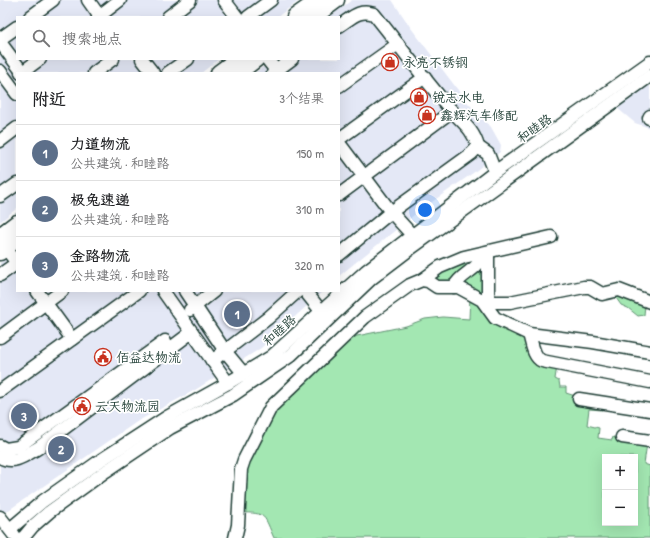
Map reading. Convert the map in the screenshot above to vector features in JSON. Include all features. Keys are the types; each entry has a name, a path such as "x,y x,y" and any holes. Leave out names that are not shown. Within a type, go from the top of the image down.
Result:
{"main road":[{"path":"296,16 319,0"},
{"path":"314,16 336,0"},
{"path":"221,72 237,60"},
{"path":"239,72 255,60"}],"street":[{"path":"31,16 53,0"},
{"path":"88,0 102,16"},
{"path":"97,0 102,16"},
{"path":"102,16 120,0"},
{"path":"169,16 190,0"},
{"path":"224,0 236,16"},
{"path":"234,0 247,16"},
{"path":"249,16 271,0"},
{"path":"340,25 357,14 365,6 374,14 452,111 469,127 476,138 478,147 488,154 495,172"},
{"path":"16,28 0,40 16,78"},
{"path":"340,85 398,44"},
{"path":"24,72 39,60"},
{"path":"95,72 112,60"},
{"path":"134,60 142,72"},
{"path":"143,60 152,72"},
{"path":"169,72 187,60"},
{"path":"268,60 278,69 291,60"},
{"name":"和睦路","path":"13,534 43,501 101,460 167,417 244,374 271,357 366,271 408,238 495,172 650,62"},
{"path":"0,71 16,78"},
{"name":"和睦路","path":"23,538 33,526 49,512 106,470 170,428 233,395 276,367 290,356 372,278 650,76"},
{"path":"340,138 425,77"},
{"path":"340,194 452,111"},
{"path":"0,141 16,129"},
{"path":"340,145 388,214 408,238"},
{"path":"340,254 388,214 471,154 478,147"},
{"path":"340,155 362,178"},
{"path":"0,196 16,185"},
{"path":"235,538 238,525 241,470 244,460 271,408 365,317 396,294 422,280 433,271 448,263 485,252 551,236"},
{"path":"7,239 16,261"},
{"path":"458,288 465,274 479,264 485,252"},
{"path":"485,252 488,304 495,318 529,334 593,342 650,352"},
{"path":"0,275 16,264"},
{"path":"422,280 428,281 437,287 458,288 488,304 515,301 584,287 590,288 602,294 619,290 650,302"},
{"path":"39,292 48,298 75,336"},
{"path":"0,337 48,298 60,292"},
{"path":"0,391 137,292"},
{"path":"164,292 228,383"},
{"path":"186,292 225,351 244,374"},
{"path":"0,457 12,461 38,448 164,351 187,325 195,306 213,292"},
{"path":"212,361 268,318 297,292"},
{"path":"306,292 324,308"},
{"path":"315,292 324,308"},
{"path":"0,446 6,449 18,447 187,325"},
{"path":"529,334 535,354 538,359 542,361 650,382"},
{"path":"580,399 650,410"},
{"path":"622,437 650,441"},
{"path":"0,517 13,534"}],"shaded area":[{"path":"0,0 300,0 278,16 16,16 16,60 218,60 202,72 16,72 16,209 0,222"},
{"path":"352,0 392,0 411,28 467,102 491,127 501,145 500,152 419,211 340,275 340,72 256,72 273,60 340,60 340,16 330,16"},
{"path":"650,85 650,128 635,123 617,108"},
{"path":"16,251 16,292 322,292 261,348 195,390 138,421 3,514 0,512 0,263"}],"green space":[{"path":"477,257 453,280 449,282 435,283 433,275"},
{"path":"482,264 485,299 466,283 467,277"},
{"path":"614,295 645,305 644,315 638,316 628,308 621,305"},
{"path":"470,296 557,366 555,379 559,381 560,387 566,387 566,393 603,405 602,410 589,409 587,425 599,428 598,438 612,440 613,437 647,443 644,464 650,466 650,538 274,538 266,520 263,517 255,513 240,513 243,476 273,412 300,385 313,376 344,343 357,336 406,326 425,319 443,317 469,319"}],"place":[{"name":"永亮不锈钢","path":"390,62"},
{"name":"锐志水电","path":"419,97"},
{"name":"鑫辉汽车修配","path":"427,115"},
{"name":"力道物流","path":"237,314"},
{"name":"佰益达物流","path":"103,357"},
{"name":"云天物流园","path":"82,406"},
{"name":"金路物流","path":"24,416"},
{"name":"极兔速递","path":"61,449"}]}
